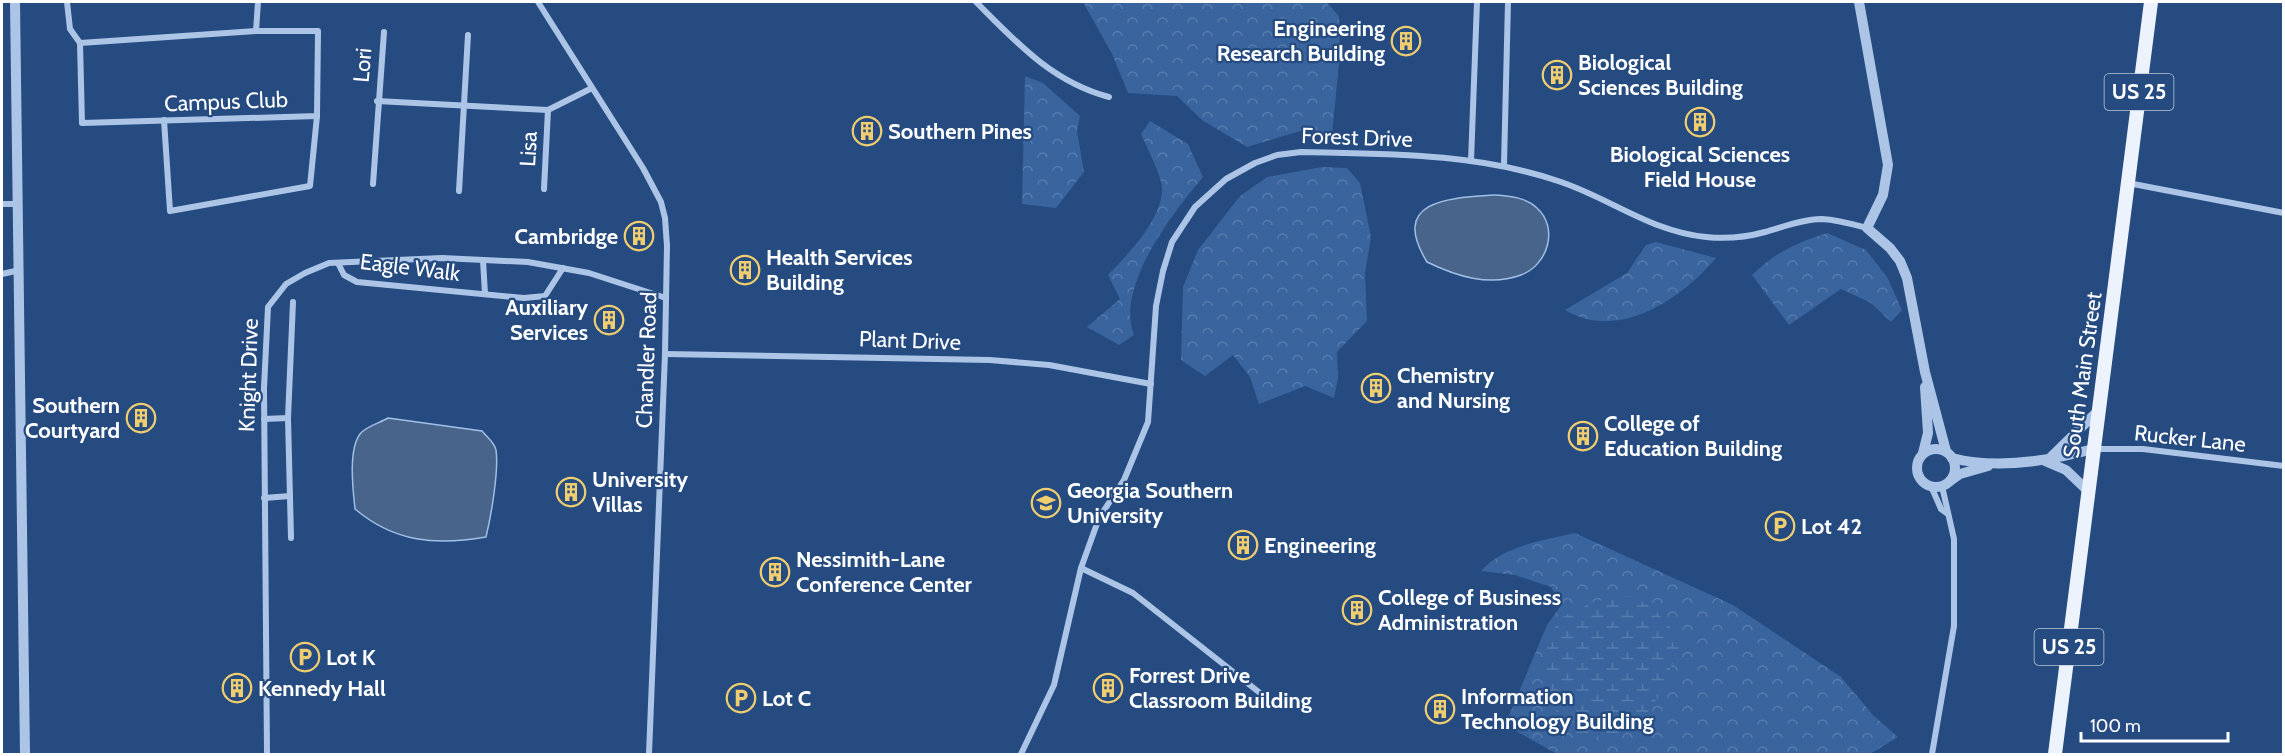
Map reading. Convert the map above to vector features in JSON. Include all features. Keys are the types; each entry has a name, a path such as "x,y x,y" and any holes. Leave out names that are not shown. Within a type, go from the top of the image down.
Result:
{"main road":[{"name":"South Main Street","path":"2055,754 2151,2"}],"street":[{"path":"15,2 25,754"},
{"name":"Campus Club","path":"67,2 70,29 80,43 82,123 317,116 318,31 256,31"},
{"path":"80,43 256,31 258,2"},
{"name":"Chandler Road","path":"538,2 643,168 661,202 667,246 665,354 649,754"},
{"path":"976,2 1033,59 1058,77 1091,92 1109,97"},
{"path":"1471,161 1477,2"},
{"path":"1503,164 1508,2"},
{"path":"1859,2 1888,165 1883,195 1867,228 1890,248 1900,261 1906,278 1940,437 1955,470 1941,484 1941,509 1948,514"},
{"name":"Lori","path":"373,184 377,101 384,32"},
{"path":"459,191 468,35"},
{"path":"377,101 548,110 592,88"},
{"name":"Lisa","path":"544,189 548,110"},
{"path":"164,120 170,211 310,186 317,116"},
{"name":"Forest Drive","path":"1021,754 1054,685 1081,568 1099,518 1137,454 1148,422 1156,306 1172,242 1195,207 1226,179 1255,164 1301,152 1471,161 1503,164 1561,182 1639,219 1673,231 1706,237 1762,233 1792,224 1821,219 1867,228"},
{"path":"2127,183 2283,213"},
{"path":"2,204 19,204"},
{"name":"Knight Drive","path":"267,754 264,420 268,307 286,284 305,273 338,263 442,258 528,262 563,268 589,273 666,298"},
{"name":"Eagle Walk","path":"483,260 485,294"},
{"name":"Eagle Walk","path":"338,263 344,275 357,282 524,298 545,296 563,268"},
{"path":"2,274 20,270"},
{"path":"291,538 288,418 293,302"},
{"name":"Plant Drive","path":"665,354 990,360 1049,365 1151,384"},
{"path":"1925,372 1928,433 1923,453 1917,461 1917,472 1922,481 1941,484 1960,474 1994,464 2046,459 2093,449"},
{"path":"2046,459 2098,411"},
{"path":"264,420 288,418"},
{"path":"1923,453 1935,448 1949,455 1994,464"},
{"name":"Rucker Lane","path":"2093,449 2143,449 2283,466"},
{"path":"2046,459 2066,470 2088,491"},
{"path":"1932,754 1954,626 1954,539 1941,484"},
{"path":"264,498 290,496"},
{"path":"1081,568 1133,593 1260,693"}],"green space":[{"path":"1083,2 1326,2 1339,16 1340,53 1332,135 1300,131 1247,147 1202,120 1177,96 1128,93 1112,54"},
{"path":"1025,76 1043,83 1080,116 1077,131 1084,172 1056,208 1022,204"},
{"path":"1150,121 1188,144 1203,177 1177,210 1150,251 1133,295 1130,316 1134,335 1119,345 1087,327 1120,299 1108,275 1150,225 1160,202 1162,185 1141,134"},
{"path":"1322,167 1347,168 1360,183 1371,237 1365,273 1367,321 1337,352 1338,378 1334,398 1305,386 1259,404 1250,377 1233,355 1205,376 1181,360 1183,287 1198,250 1240,196 1267,177"},
{"path":"1827,233 1866,250 1887,277 1902,310 1891,322 1871,303 1841,289 1789,325 1752,275 1769,260 1787,249"},
{"path":"1656,242 1716,258 1686,288 1648,311 1627,318 1606,321 1585,319 1565,310 1627,273 1646,245"},
{"path":"1575,533 1733,605 1841,677 1873,715 1898,737 1870,754 1557,754 1505,725 1547,625 1562,604 1551,587 1515,575 1481,571 1490,562 1524,545"},
{"path":"1631,596 1652,607 1682,640 1661,693 1647,713 1613,745 1568,731 1546,695 1547,641 1560,618 1593,602"}],"shaded area":[{"path":"1494,195 1528,201 1544,216 1549,235 1544,255 1538,263 1521,275 1485,280 1449,272 1427,262 1417,241 1415,226 1420,214 1429,206 1443,201"},
{"path":"388,418 482,431 490,440 496,450 497,459 486,537 450,541 416,539 385,529 355,509 352,470 356,441 366,429"}],"place":[{"name":"Engineering Research Building","path":"1406,41"},
{"name":"Biological Sciences Building","path":"1557,75"},
{"name":"Biological Sciences Field House","path":"1700,122"},
{"name":"Southern Pines","path":"867,131"},
{"name":"Cambridge","path":"639,236"},
{"name":"Health Services Building","path":"745,270"},
{"name":"Auxiliary Services","path":"609,320"},
{"name":"Chemistry and Nursing","path":"1376,388"},
{"name":"Southern Courtyard","path":"141,418"},
{"name":"College of Education Building","path":"1583,436"},
{"name":"University Villas","path":"571,492"},
{"name":"Georgia Southern University","path":"1046,503"},
{"name":"Lot 42","path":"1780,526"},
{"name":"Engineering","path":"1243,545"},
{"name":"Nessimith-Lane Conference Center","path":"775,572"},
{"name":"College of Business Administration","path":"1357,610"},
{"name":"Lot K","path":"305,657"},
{"name":"Kennedy Hall","path":"237,688"},
{"name":"Forrest Drive Classroom Building","path":"1108,688"},
{"name":"Lot C","path":"741,698"},
{"name":"Information Technology Building","path":"1440,709"}]}
